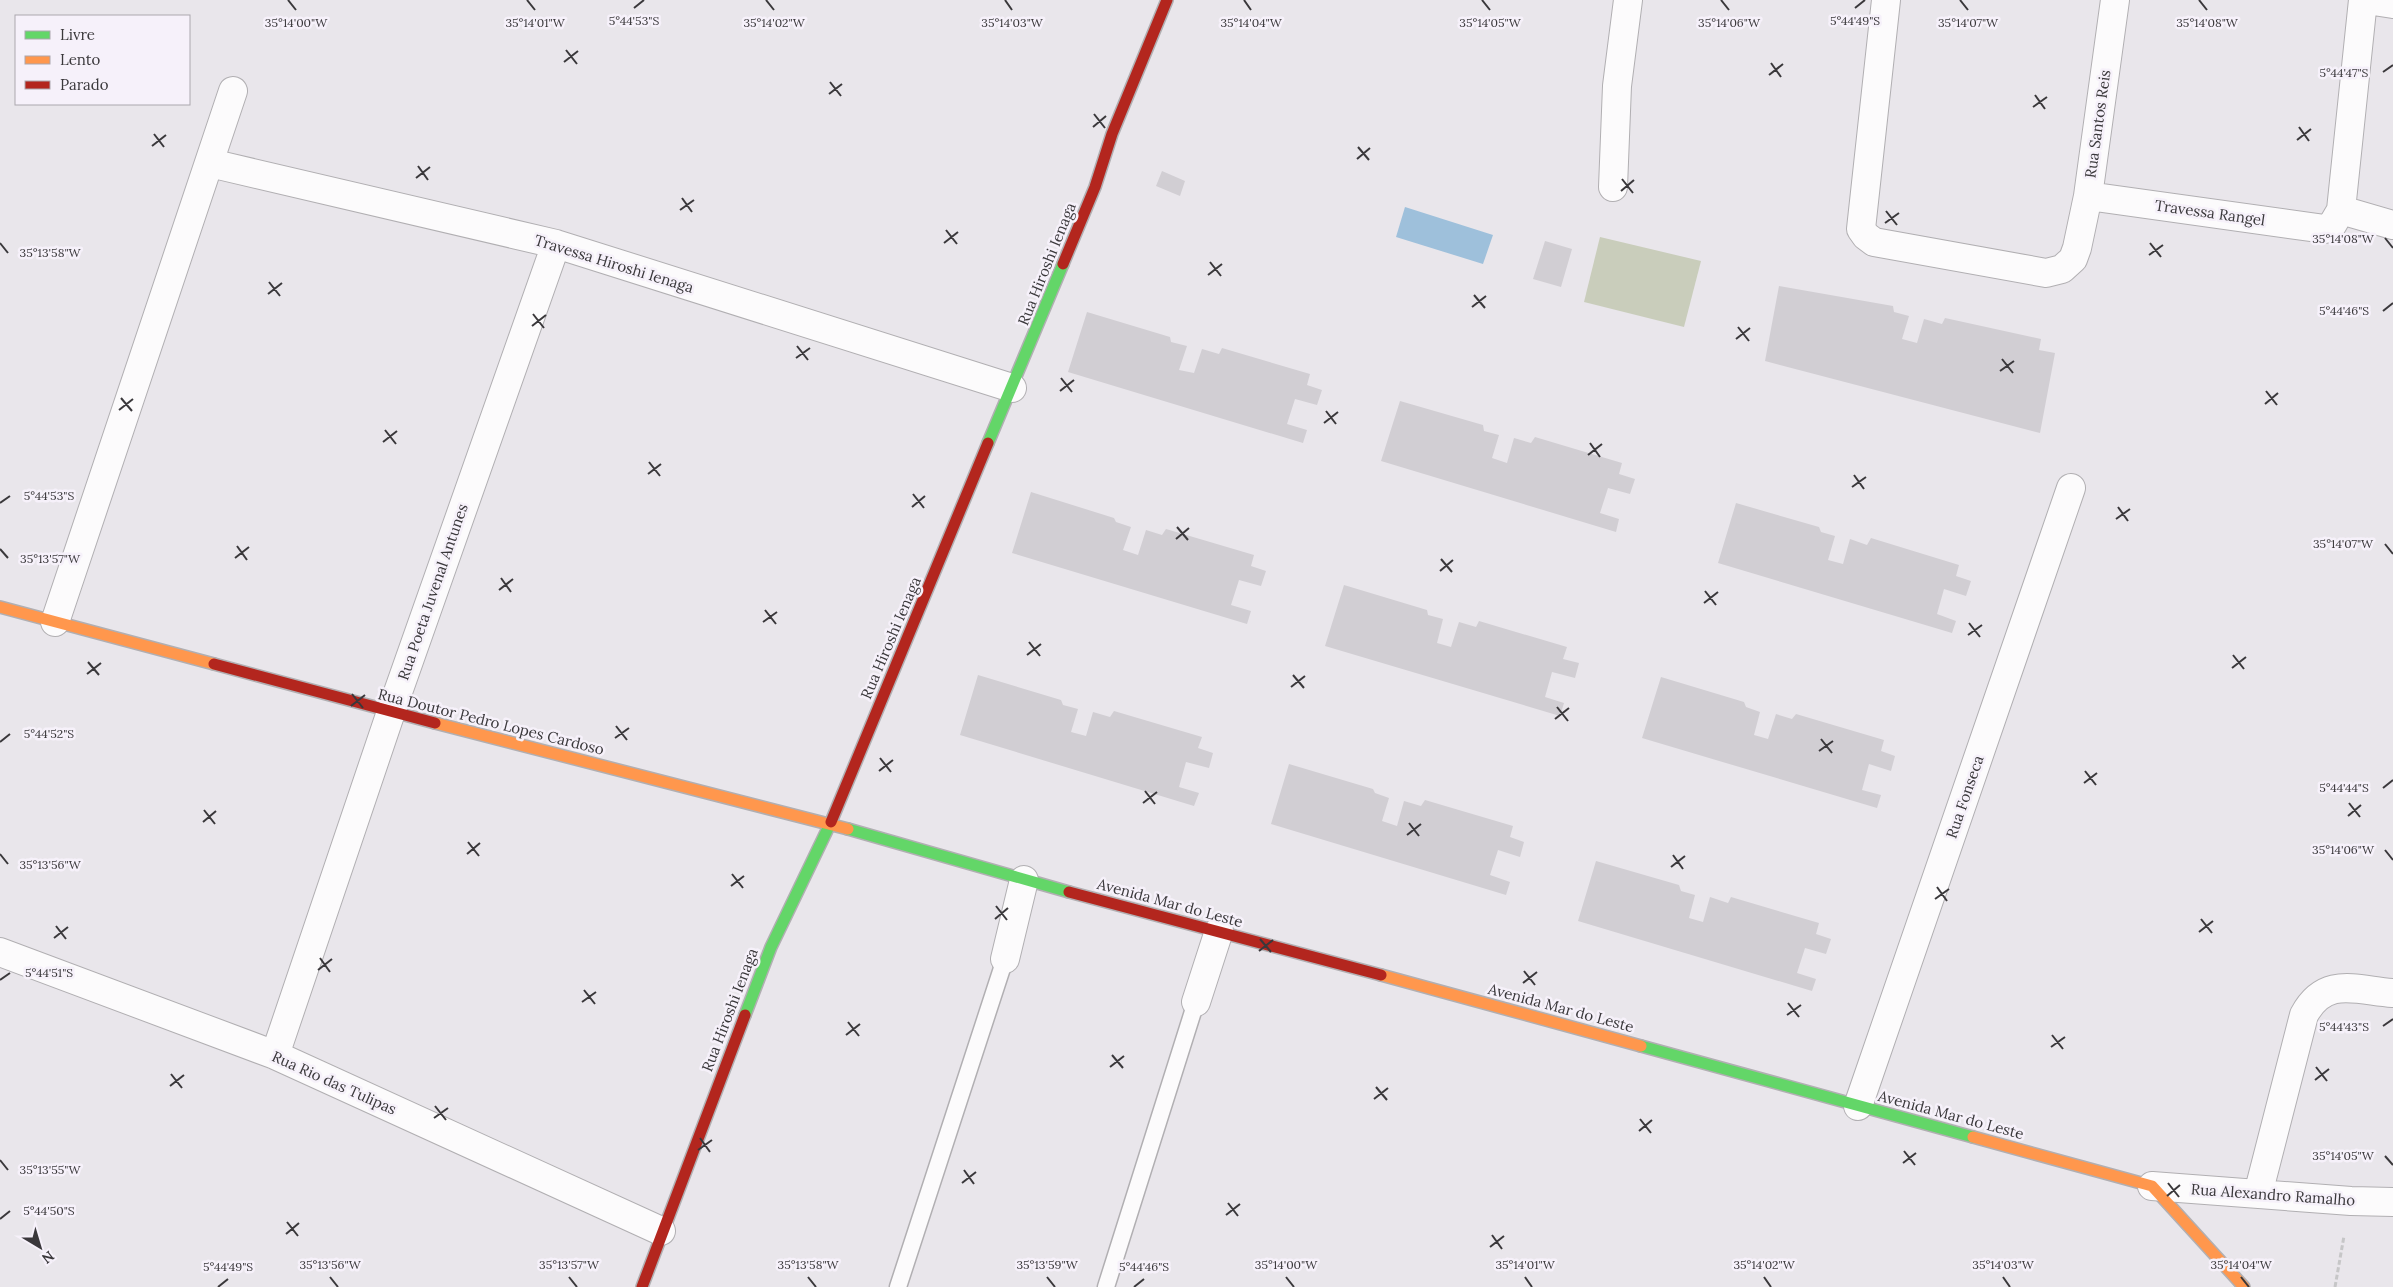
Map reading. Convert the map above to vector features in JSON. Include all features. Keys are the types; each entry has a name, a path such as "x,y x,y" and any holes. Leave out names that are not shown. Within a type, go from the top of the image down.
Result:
{"street":[{"name":"Rua Hiroshi Ienaga","path":"642,1287 661,1231 771,947 830,824 1095,187 1112,134 1167,0"},
{"path":"1613,187 1617,86 1628,0"},
{"name":"Rua Santos Reis","path":"1886,0 1860,220 1861,229 1874,242 2046,273 2062,269 2073,259 2077,248 2088,196 2115,0"},
{"path":"2336,218 2363,0"},
{"path":"2367,0 2393,4"},
{"path":"56,622 210,163 232,91"},
{"name":"Travessa Hiroshi Ienaga","path":"210,163 556,244 1012,388"},
{"name":"Travessa Rangel","path":"2088,196 2325,229 2336,218 2393,225"},
{"name":"Rua Poeta Juvenal Antunes","path":"275,1055 391,712 556,244"},
{"name":"Rua Fonseca","path":"1858,1106 2071,488"},
{"name":"Rua Doutor Pedro Lopes Cardoso","path":"0,607 391,712 830,824"},
{"name":"Avenida Mar do Leste","path":"830,824 1024,880 1219,931 2152,1186"},
{"path":"1005,960 1024,880"},
{"path":"1196,1002 1219,931"},
{"name":"Rua Rio das Tulipas","path":"0,952 275,1055 661,1231"},
{"path":"2258,1194 2304,1015 2311,1001 2333,988 2393,994"},
{"path":"2152,1186 2244,1287"},
{"name":"Rua Alexandro Ramalho","path":"2152,1186 2351,1201 2393,1202"}],"lane":[{"path":"898,1287 1005,960"},
{"path":"1106,1287 1196,1002"}],"path":[{"path":"2334,1287 2351,1201"}],"green space":[{"path":"1600,237 1701,261 1684,327 1584,302"}],"water":[{"path":"1405,207 1493,235 1483,264 1396,237"}],"building":[{"path":"1162,171 1185,181 1180,196 1156,186"},
{"path":"1545,241 1572,249 1561,287 1533,279"},
{"path":"1779,286 1893,306 1894,312 1909,316 1902,339 1917,343 1924,319 1942,324 1945,318 2041,339 2039,350 2055,353 2040,433 1765,361"},
{"path":"1087,312 1170,337 1171,342 1187,346 1179,370 1194,373 1202,349 1219,354 1222,348 1310,374 1307,385 1322,390 1317,405 1295,399 1287,424 1307,430 1303,443 1068,372"},
{"path":"1400,401 1483,425 1484,431 1499,435 1492,458 1507,463 1514,438 1531,443 1535,437 1622,463 1619,474 1635,479 1630,494 1608,488 1600,513 1619,519 1616,532 1381,461"},
{"path":"1031,492 1114,518 1116,522 1131,527 1123,550 1138,555 1146,530 1162,535 1166,529 1254,555 1251,566 1266,571 1261,586 1239,580 1231,605 1251,611 1247,624 1012,553"},
{"path":"1736,503 1819,527 1821,532 1835,536 1828,560 1843,564 1850,539 1867,545 1871,538 1959,565 1956,576 1971,581 1966,596 1944,589 1937,614 1956,621 1952,633 1718,563"},
{"path":"1344,585 1427,610 1428,615 1443,619 1437,643 1451,647 1459,622 1476,627 1479,621 1567,647 1563,659 1579,663 1575,678 1552,672 1545,697 1564,703 1560,716 1325,646"},
{"path":"978,675 1061,700 1063,705 1078,709 1071,732 1086,736 1093,712 1110,717 1114,711 1202,737 1198,748 1213,753 1209,768 1186,762 1179,787 1199,793 1194,806 960,735"},
{"path":"1661,677 1744,702 1746,707 1760,712 1754,735 1768,739 1776,714 1792,719 1796,714 1884,740 1881,751 1895,756 1891,771 1869,764 1862,790 1881,795 1877,808 1642,738"},
{"path":"1289,764 1373,789 1375,793 1389,798 1382,821 1397,826 1404,801 1421,806 1425,800 1513,826 1510,837 1524,842 1520,857 1498,850 1490,875 1510,882 1506,895 1271,824"},
{"path":"1596,861 1679,885 1681,891 1695,895 1689,918 1703,922 1710,897 1728,903 1731,897 1819,923 1816,934 1831,939 1826,954 1805,948 1797,973 1816,979 1812,991 1578,921"}],"traffic: fast":[{"path":"988,443 1063,264"},
{"path":"745,1015 771,947 831,822"},
{"path":"848,829 1069,892"},
{"path":"1641,1046 1973,1137"}],"traffic: slow":[{"path":"0,607 214,664"},
{"path":"435,723 848,829"},
{"path":"1381,975 1641,1046"},
{"path":"1973,1137 2152,1186 2244,1287"}],"traffic: jam":[{"path":"1063,264 1095,187 1112,134 1167,0"},
{"path":"831,822 988,443"},
{"path":"214,664 435,723"},
{"path":"1069,892 1381,975"},
{"path":"642,1287 745,1015"}]}
